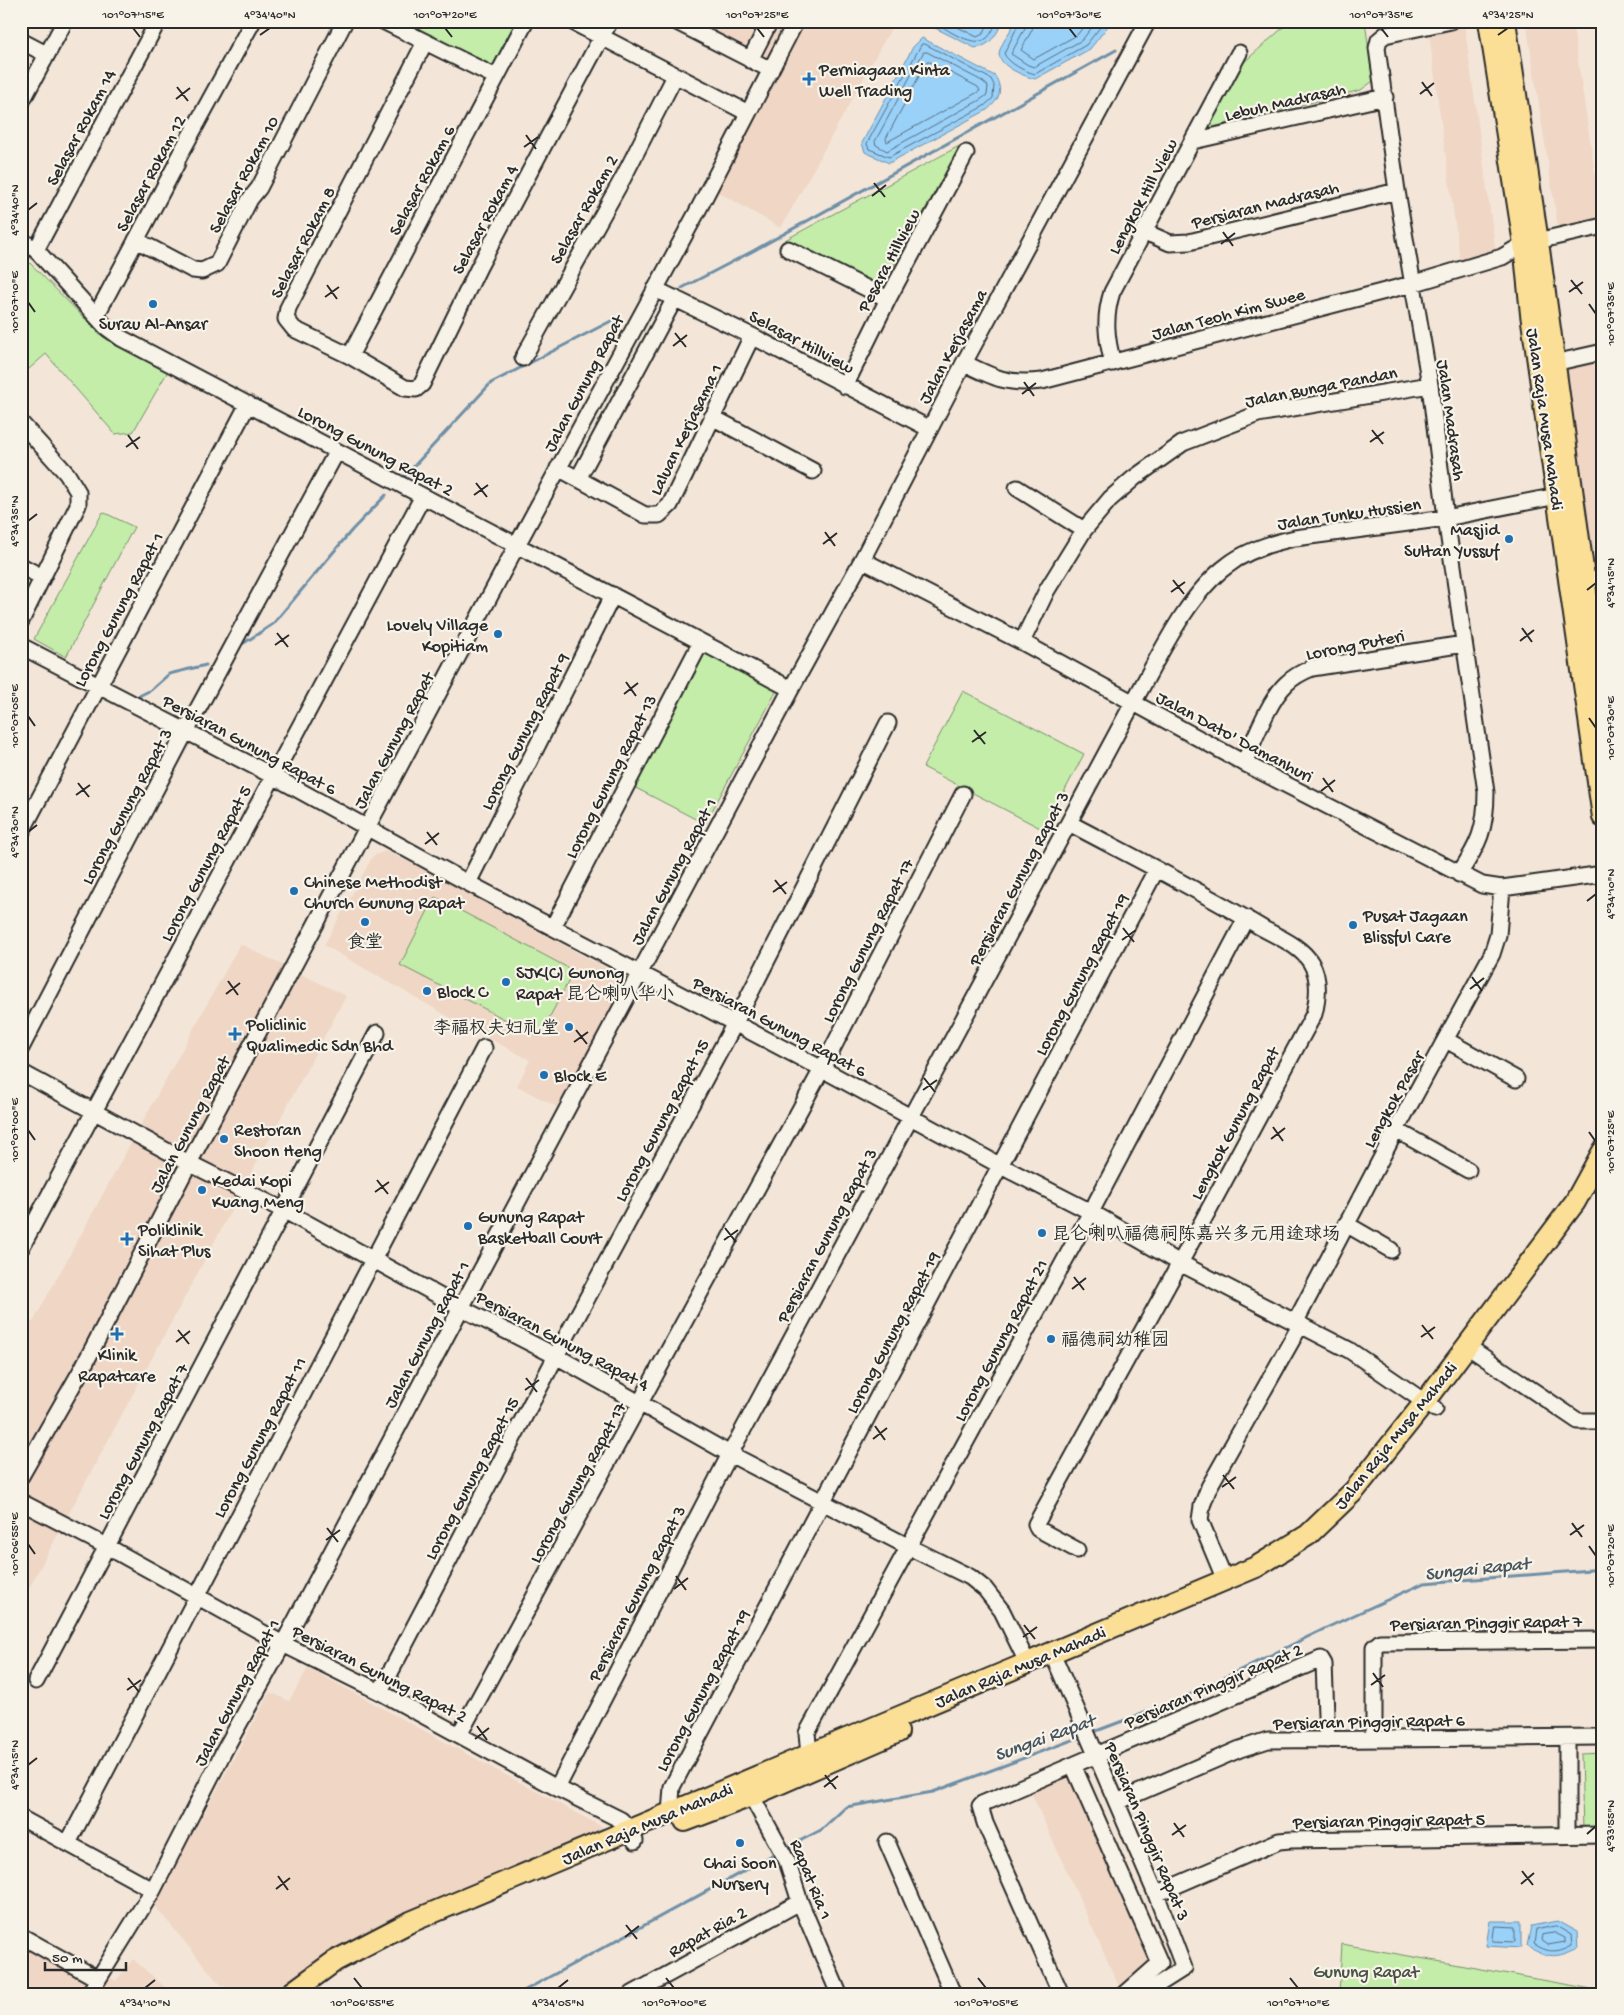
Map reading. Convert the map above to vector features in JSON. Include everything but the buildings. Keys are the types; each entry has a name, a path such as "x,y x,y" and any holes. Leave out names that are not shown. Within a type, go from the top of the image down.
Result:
{"main road":[{"name":"Jalan Raja Musa Mahadi","path":"1489,21 1554,363 1585,581 1598,721 1603,817"},
{"name":"Jalan Raja Musa Mahadi","path":"1505,21 1531,249 1531,314 1557,496 1585,581"},
{"name":"Jalan Raja Musa Mahadi","path":"1473,1349 1575,1202 1603,1151"},
{"name":"Jalan Raja Musa Mahadi","path":"290,1994 335,1961 400,1927 1057,1664 1231,1591 1318,1545 1377,1484 1430,1406 1473,1349 1585,1211 1603,1176"},
{"name":"Jalan Raja Musa Mahadi","path":"309,1994 359,1961 633,1835 670,1814 748,1789 809,1754 943,1699 1028,1661 1256,1568 1308,1535 1354,1491 1430,1406"},
{"path":"1028,1661 1049,1658 1057,1664 1063,1651 1082,1639"}],"street":[{"path":"21,103 65,21"},
{"name":"Selasar Rokam 14","path":"36,250 158,21"},
{"name":"Selasar Rokam 12","path":"96,316 177,160 253,21"},
{"name":"Selasar Rokam 10","path":"136,240 193,270 202,271 217,264 250,199 260,188 344,21"},
{"path":"383,21 496,76"},
{"name":"Selasar Rokam 6","path":"350,356 526,21"},
{"path":"571,21 748,113"},
{"name":"Selasar Rokam 4","path":"422,384 478,267 610,21"},
{"path":"675,21 771,70"},
{"path":"750,60 770,21"},
{"name":"Jalan Gunung Rapat","path":"21,1476 82,1369 189,1163 796,21"},
{"name":"Jalan Kerjasama","path":"791,689 862,560 964,363 1148,21"},
{"name":"Jalan Madrasah","path":"1451,21 1385,35 1380,40 1377,48 1397,190 1430,385 1446,518 1486,792 1486,814 1482,832 1476,848 1459,874"},
{"path":"21,41 46,54"},
{"name":"Selasar Rokam 8","path":"422,384 416,389 405,388 350,356 294,329 286,319 288,308 425,42"},
{"name":"Lengkok Hill View","path":"1113,363 1108,346 1106,310 1112,292 1239,53"},
{"name":"Selasar Rokam 2","path":"523,358 622,178 675,76"},
{"name":"Lebuh Madrasah","path":"1193,141 1385,97"},
{"name":"Pesara Hillview","path":"845,386 888,299 966,153"},
{"name":"Persiaran Madrasah","path":"1143,232 1170,244 1189,242 1397,190"},
{"path":"1531,249 1603,226"},
{"name":"Jalan Teoh Kim Swee","path":"964,363 1004,381 1022,383 1042,381 1412,284 1502,256 1603,235"},
{"name":"Lorong Gunung Rapat 2","path":"21,240 36,250 106,327 122,338 791,689"},
{"path":"788,249 888,299"},
{"name":"Selasar Hillview","path":"655,289 752,336 930,429"},
{"path":"578,478 675,298"},
{"name":"Laluan Kerjasama 1","path":"558,468 644,515 659,515 670,505 752,336"},
{"path":"1554,363 1603,352"},
{"name":"Jalan Bunga Pandan","path":"1022,642 1047,590 1084,530 1110,499 1134,478 1183,443 1258,414 1430,385"},
{"name":"Lorong Gunung Rapat 1","path":"21,832 248,404"},
{"path":"712,417 813,471"},
{"path":"21,423 67,474 78,492 78,505 21,621"},
{"name":"Lorong Gunung Rapat 3","path":"21,1048 186,731 337,451"},
{"path":"1017,488 1084,530"},
{"name":"Lorong Gunung Rapat 5","path":"21,1248 423,496"},
{"name":"Jalan Tunku Hussien","path":"1133,702 1183,616 1211,580 1228,565 1250,552 1272,543 1295,538 1446,518 1557,496"},
{"name":"Jalan Dato' Damanhuri","path":"862,560 1022,642 1244,763 1482,885 1502,888 1603,874"},
{"path":"21,566 42,577"},
{"name":"Lorong Gunung Rapat 9","path":"468,883 613,595"},
{"name":"Lorong Gunung Rapat 13","path":"553,927 701,642"},
{"name":"Lorong Puteri","path":"1244,763 1274,700 1284,686 1296,675 1312,668 1464,644"},
{"name":"Persiaran Gunung Rapat 6","path":"21,646 273,776 468,883 1091,1212 1180,1263 1299,1323 1349,1350 1430,1406"},
{"name":"Jalan Gunung Rapat 1","path":"89,1994 153,1890 224,1751 283,1644 791,689"},
{"name":"Persiaran Gunung Rapat 3","path":"557,1788 730,1454 1133,702"},
{"name":"Lorong Gunung Rapat 15","path":"380,1692 556,1356 734,1023 888,723"},
{"name":"Lorong Gunung Rapat 17","path":"459,1736 642,1403 822,1069 963,794"},
{"name":"Lengkok Gunung Rapat","path":"1069,822 1246,918 1301,951 1312,964 1317,984 1318,1000 1314,1014 1180,1263 1036,1524 1038,1528 1077,1550"},
{"name":"Lorong Gunung Rapat 19","path":"670,1814 672,1787 1156,870"},
{"name":"Lengkok Pasar","path":"1225,1580 1200,1520 1202,1506 1209,1487 1299,1323 1346,1224 1492,954 1498,935 1502,888"},
{"name":"Lorong Gunung Rapat 21","path":"809,1754 807,1732 1091,1212 1246,918"},
{"name":"Lorong Gunung Rapat 7","path":"36,1681 377,1033"},
{"path":"1446,1040 1516,1079"},
{"name":"Lorong Gunung Rapat 11","path":"68,1844 484,1048"},
{"name":"Persiaran Gunung Rapat 4","path":"21,1072 189,1163 285,1211 461,1308 556,1356 730,1454 970,1577 985,1589 1002,1611 1028,1661"},
{"path":"1396,1130 1468,1170"},
{"path":"1346,1224 1391,1250"},
{"path":"1473,1349 1578,1421 1603,1421"},
{"name":"Persiaran Gunung Rapat 2","path":"21,1502 108,1547 196,1598 380,1692 459,1736 621,1820 633,1835"},
{"name":"Persiaran Pinggir Rapat 7","path":"1374,1740 1374,1647 1380,1642 1603,1640"},
{"name":"Persiaran Pinggir Rapat 2","path":"1061,1994 985,1823 980,1806 982,1804 1073,1765 1093,1749 1321,1659 1324,1664 1327,1740"},
{"name":"Persiaran Pinggir Rapat 3","path":"1057,1664 1156,1894 1184,1968 1143,1994"},
{"name":"Persiaran Pinggir Rapat 6","path":"1117,1802 1240,1749 1268,1740 1603,1737"},
{"path":"1567,1738 1567,1835"},
{"path":"1073,1765 1160,1963 1125,1994"},
{"name":"Rapat Ria 1","path":"748,1789 787,1861 800,1902 839,1994"},
{"path":"21,1818 153,1890"},
{"name":"Persiaran Pinggir Rapat 5","path":"1156,1894 1279,1841 1603,1835"},
{"path":"887,1842 953,1994"},
{"name":"Rapat Ria 2","path":"632,1994 800,1902"},
{"path":"21,1936 98,1979"}],"shaded area":[{"path":"681,21 895,21 781,228 709,187 771,68"},
{"path":"1572,21 1602,221 1558,228 1527,27"},
{"path":"1464,22 1496,254 1460,260 1428,27"},
{"path":"1603,356 1603,571 1594,572 1561,362"},
{"name":"SJK(C) Gunong Rapat 昆仑喇叭华小","path":"385,851 424,869 622,977 624,986 557,1107 517,1086 530,1060 458,1022 324,945 373,856"},
{"path":"240,944 346,996 21,1603 21,1317 33,1322"},
{"path":"308,1668 606,1829 335,1947 272,1994 235,1994 218,1982 154,1905 270,1692 289,1701"},
{"path":"1082,1764 1174,1969 1122,1993 1029,1788"},
{"path":"21,1931 116,1981 133,1959 173,1994 21,1994"}],"green space":[{"path":"405,21 517,21 492,69"},
{"path":"1318,21 1365,21 1373,81 1361,90 1205,129 1242,64 1287,24"},
{"path":"961,145 882,287 785,240"},
{"path":"23,256 103,337 168,371 133,432 115,434 46,354 21,376 21,257"},
{"path":"103,512 134,527 66,657 34,639"},
{"path":"704,651 777,690 705,824 632,786"},
{"path":"963,691 1084,754 1044,830 923,767"},
{"path":"435,897 574,971 539,1037 400,965"},
{"path":"1603,1753 1603,1832 1583,1832 1581,1754"},
{"name":"Gunung Rapat","path":"1342,1944 1603,1991 1603,1994 1339,1994"}],"water":[{"path":"929,21 1003,21 989,42 975,48 933,27"},
{"path":"1016,21 1112,21 1090,49 1035,79 1013,70 1000,59 1001,47"},
{"path":"922,38 995,76 998,81 999,95 995,103 987,110 889,163 865,152 862,143 913,47"},
{"path":"1490,1921 1521,1921 1521,1948 1486,1946"},
{"path":"1557,1921 1577,1932 1578,1948 1552,1956 1527,1946 1531,1926"}],"waterway":[{"path":"1155,26 1220,21"},
{"path":"682,288 753,251 1116,50"},
{"path":"403,478 491,383 613,320"},
{"path":"244,643 273,624 352,530 386,495"},
{"path":"139,696 151,690 169,674 206,665"},
{"name":"Sungai Rapat","path":"1091,1733 1181,1699 1326,1628 1424,1583 1603,1569"},
{"name":"Sungai Rapat","path":"784,1849 821,1830 846,1807 933,1792 1083,1736"},
{"name":"Sungai Rapat","path":"518,1994 777,1853"}],"place":[{"name":"Perniagaan Kinta Well Trading","path":"809,79"},
{"name":"Surau Al-Ansar","path":"153,304"},
{"name":"Masjid Sultan Yussuf","path":"1509,539"},
{"name":"Lovely Village Kopitiam","path":"498,634"},
{"name":"Chinese Methodist Church Gunung Rapat","path":"294,891"},
{"name":"食堂","path":"365,922"},
{"name":"Pusat Jagaan Blissful Care","path":"1353,925"},
{"name":"SJK(C) Gunong Rapat 昆仑喇叭华小","path":"506,982"},
{"name":"Block C","path":"427,991"},
{"name":"李福权夫妇礼堂","path":"569,1027"},
{"name":"Policlinic Qualimedic Sdn Bhd","path":"235,1034"},
{"name":"Block E","path":"544,1075"},
{"name":"Restoran Shoon Heng","path":"224,1139"},
{"name":"Kedai Kopi Kuang Meng","path":"202,1190"},
{"name":"Gunung Rapat Basketball Court","path":"468,1226"},
{"name":"昆仑喇叭福德祠陈嘉兴多元用途球场","path":"1042,1233"},
{"name":"Poliklinik Sihat Plus","path":"127,1239"},
{"name":"Klinik Rapatcare","path":"117,1334"},
{"name":"福德祠幼稚园","path":"1051,1339"},
{"name":"Chai Soon Nursery","path":"740,1843"}]}
